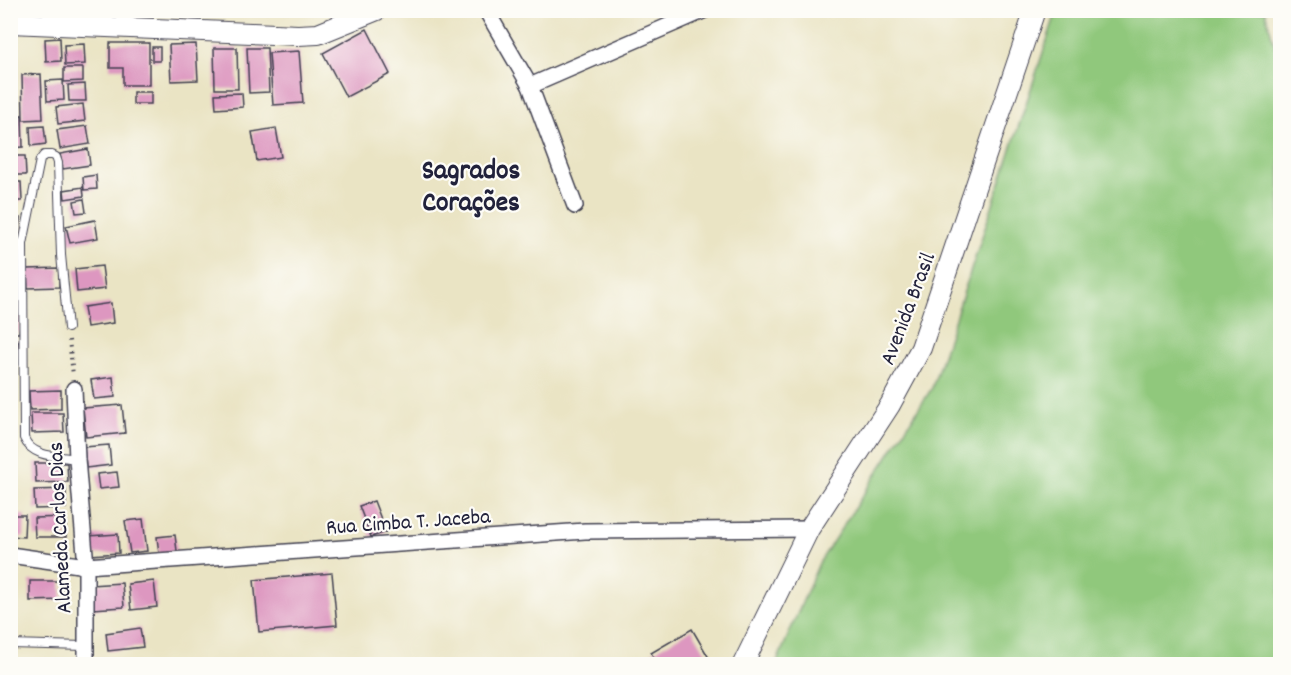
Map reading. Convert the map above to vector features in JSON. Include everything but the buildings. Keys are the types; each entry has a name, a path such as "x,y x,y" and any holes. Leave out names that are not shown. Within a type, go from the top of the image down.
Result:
{"street":[{"path":"10,23 298,35 318,34 377,10"},
{"path":"486,10 530,86 575,206"},
{"path":"530,86 705,10"},
{"name":"Avenida Brasil","path":"743,664 809,529 890,405 921,348 1035,10"},
{"name":"Alameda Carlos Dias","path":"74,388 86,566 84,646 86,664"},
{"name":"Rua Cimba T. Jaceba","path":"10,555 86,566 585,531 809,529"}],"lane":[{"path":"68,328 61,255 58,163 56,157 44,155 40,160 23,244 24,438 27,446 35,453 77,459"},
{"path":"10,242 23,244"},
{"path":"10,644 84,646"}],"path":[{"path":"68,328 74,388"}],"green space":[{"path":"1057,10 1265,11 1280,64 1280,664 776,664 819,563 932,388"}],"district":[{"name":"Sagrados Corações","path":"471,184"}]}
